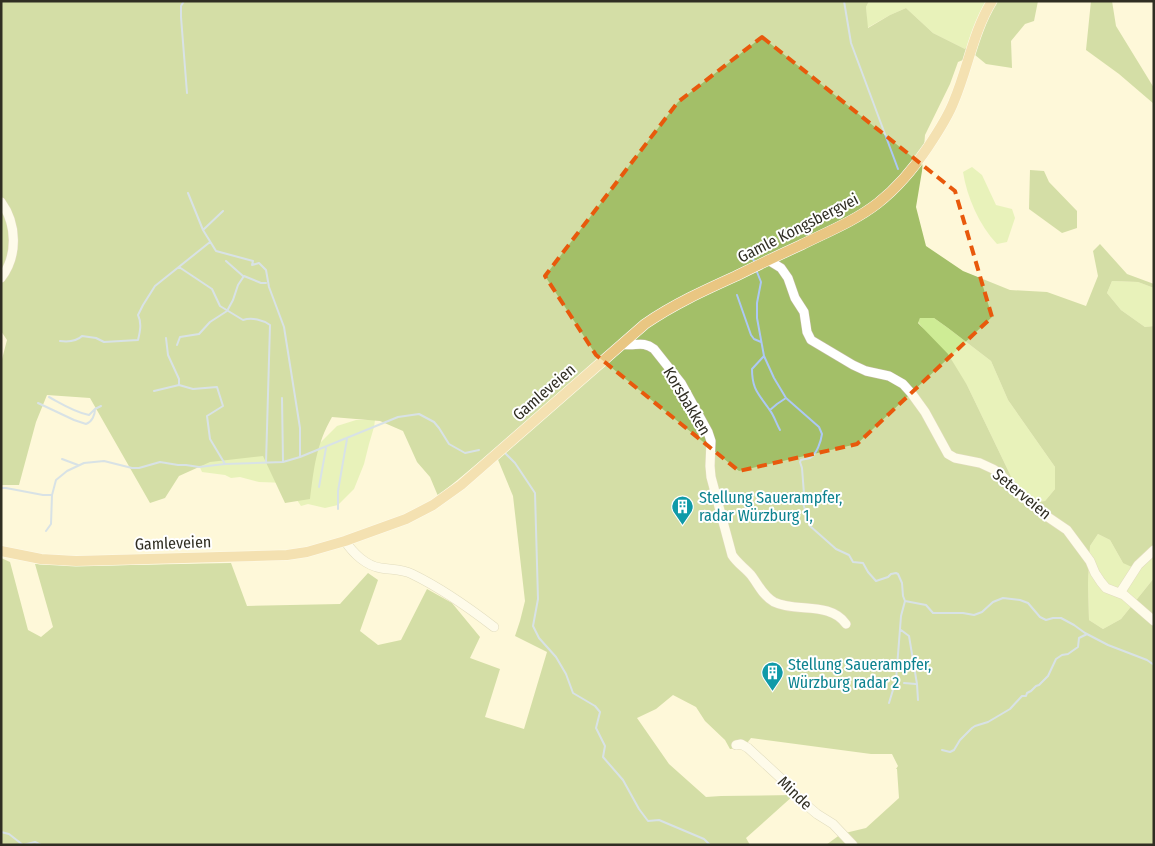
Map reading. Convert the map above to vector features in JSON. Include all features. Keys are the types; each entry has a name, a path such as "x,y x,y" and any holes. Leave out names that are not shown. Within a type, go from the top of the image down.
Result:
{"main road":[{"name":"Gamle Kongsbergvei","path":"609,356 658,315 695,295 834,229 882,200 928,148 949,112 979,26 992,1"},
{"name":"Gamleveien","path":"1,551 41,559 76,561 276,556 308,552 345,541 415,515 433,505 450,493 609,356"}],"street":[{"path":"1,202 9,215 14,245 5,273 1,278"},
{"name":"Seterveien","path":"768,260 787,275 795,298 804,312 807,332 811,340 853,366 889,376 903,384 925,412 948,454 955,458 980,463 999,473 1042,513 1067,530 1090,561 1097,577 1106,588 1120,593 1132,601 1154,621"},
{"name":"Korsbakken","path":"622,344 641,343 654,348 681,383 701,418 711,441 710,477 733,558 748,572 772,601 832,612 840,616 846,624"},
{"path":"345,541 354,553 370,564 410,573 454,598 494,627"},
{"path":"1120,593 1138,564 1154,550"},
{"name":"Minde","path":"736,745 741,744 748,748 787,784 798,798 817,814 833,824 853,845"}],"highlighted area":[{"path":"762,37 955,191 992,317 857,444 739,471 596,355 545,276 678,102"}],"green space":[{"path":"1,1 869,1 866,7 868,28 906,8 933,33 965,49 979,28 990,1 1038,1 1034,21 1025,24 1011,41 1012,68 986,64 975,55 958,62 950,84 925,135 916,207 926,246 963,271 1010,290 1047,292 1086,306 1098,276 1093,251 1100,244 1127,274 1154,284 1154,288 1138,282 1112,281 1107,293 1121,310 1145,327 1154,326 1154,547 1134,568 1123,563 1110,540 1098,534 1090,546 1088,583 1089,620 1103,629 1121,619 1154,578 1154,845 826,845 841,834 866,828 899,798 896,769 898,766 892,754 871,754 751,738 744,747 730,749 725,740 705,721 696,707 673,695 656,709 637,718 669,764 706,797 794,795 746,838 750,845 1,845 1,558 10,562 28,630 41,637 53,627 35,564 80,566 231,563 247,606 340,604 368,573 378,580 360,631 378,645 401,640 427,589 452,603 480,637 470,658 500,669 485,717 524,729 547,652 515,636 525,601 513,496 494,450 438,496 430,477 417,462 403,431 380,421 332,417 319,447 314,467 310,499 285,503 263,456 210,462 179,476 165,498 150,503 90,398 47,395 36,422 19,485 1,485 1,363 7,340 1,331","holes":["920,318 934,318 991,361 1008,400 1055,467 1055,489 1045,501 1028,503 1018,491 967,385 948,354 918,323"]},
{"path":"869,1 990,1 979,28 965,49 933,33 906,8 867,28 866,7"},
{"path":"1091,1 1112,1 1116,26 1154,88 1154,104 1119,74 1086,50"},
{"path":"972,167 982,175 996,205 1012,209 1015,218 1007,242 997,244 979,219 967,191 963,172"},
{"path":"1030,170 1044,171 1049,182 1077,211 1077,228 1062,233 1029,209"},
{"path":"1112,281 1138,282 1154,288 1154,326 1145,327 1121,310 1107,293"},
{"path":"920,318 934,318 991,361 1008,400 1055,467 1055,489 1045,501 1028,503 1018,491 967,385 918,322"},
{"path":"356,420 375,420 374,427 364,464 354,489 338,505 325,508 308,504 301,506 288,483 259,482 240,477 231,478 225,475 202,472 198,463 321,442 337,426"},
{"path":"1098,534 1110,540 1123,563 1154,547 1154,578 1121,619 1103,629 1089,620 1090,546"}],"waterway":[{"path":"184,1 181,6 181,17 187,93"},
{"path":"844,1 851,43 898,169"},
{"path":"188,193 203,230 216,251 253,261 252,265 259,263 266,270 269,287 284,327 300,428 300,457"},
{"path":"203,230 223,211"},
{"path":"60,341 72,341 82,336 96,338 104,342 138,340 140,331 138,315 155,286 210,242"},
{"path":"226,261 243,276"},
{"path":"179,267 212,289 220,306 243,320 257,320 270,325 266,463"},
{"path":"757,272 761,282 757,303 757,318 764,356 786,398 819,427 822,434 815,454 800,462 804,494 803,503 810,526 836,549 849,555 853,562 863,563 876,581 896,573 902,583 905,601 901,616 896,680 889,703"},
{"path":"177,345 180,337 199,334 210,322 227,311 244,276 261,283 266,283"},
{"path":"737,295 751,335 754,339 761,342"},
{"path":"166,338 168,355 179,379 179,385"},
{"path":"764,356 752,369 753,381 756,390 780,430"},
{"path":"154,391 179,385 193,389 217,387 223,406 207,416 210,439 225,464"},
{"path":"49,397 68,408 84,414 89,415 95,409"},
{"path":"282,398 283,461"},
{"path":"770,410 786,398"},
{"path":"38,403 86,424 93,418 95,409 101,406"},
{"path":"46,531 51,524 52,495 56,480 67,471 84,463 104,461 139,468 160,462 199,467 283,462 300,457 398,417 419,414 434,422 449,444 465,453 479,450"},
{"path":"338,509 338,491 347,439"},
{"path":"319,487 326,448"},
{"path":"504,452 515,463 535,493 538,599 533,626 539,638 556,657 566,674 573,693 595,706 600,712 596,728 605,746 603,757 623,780 648,821 659,820 704,839 710,845"},
{"path":"62,459 78,465"},
{"path":"1,488 51,495"},
{"path":"905,601 926,605 933,613 974,615 982,612 993,602 1003,598 1020,600 1028,603 1040,617 1046,620 1061,618 1108,645 1147,660 1154,665"},
{"path":"901,630 909,636 918,700"},
{"path":"942,750 950,752 954,750 960,740 972,728 988,722 1010,709 1022,696 1026,696 1027,693 1048,676 1056,659 1078,647 1079,638 1087,634"},
{"path":"904,683 916,684"},
{"path":"1,832 9,834 23,845"},
{"path":"23,845 35,842 41,845"}],"place":[{"name":"Stellung Sauerampfer, radar Würzburg 1,","path":"683,525"},
{"name":"Stellung Sauerampfer, Würzburg radar 2","path":"772,692"}]}
